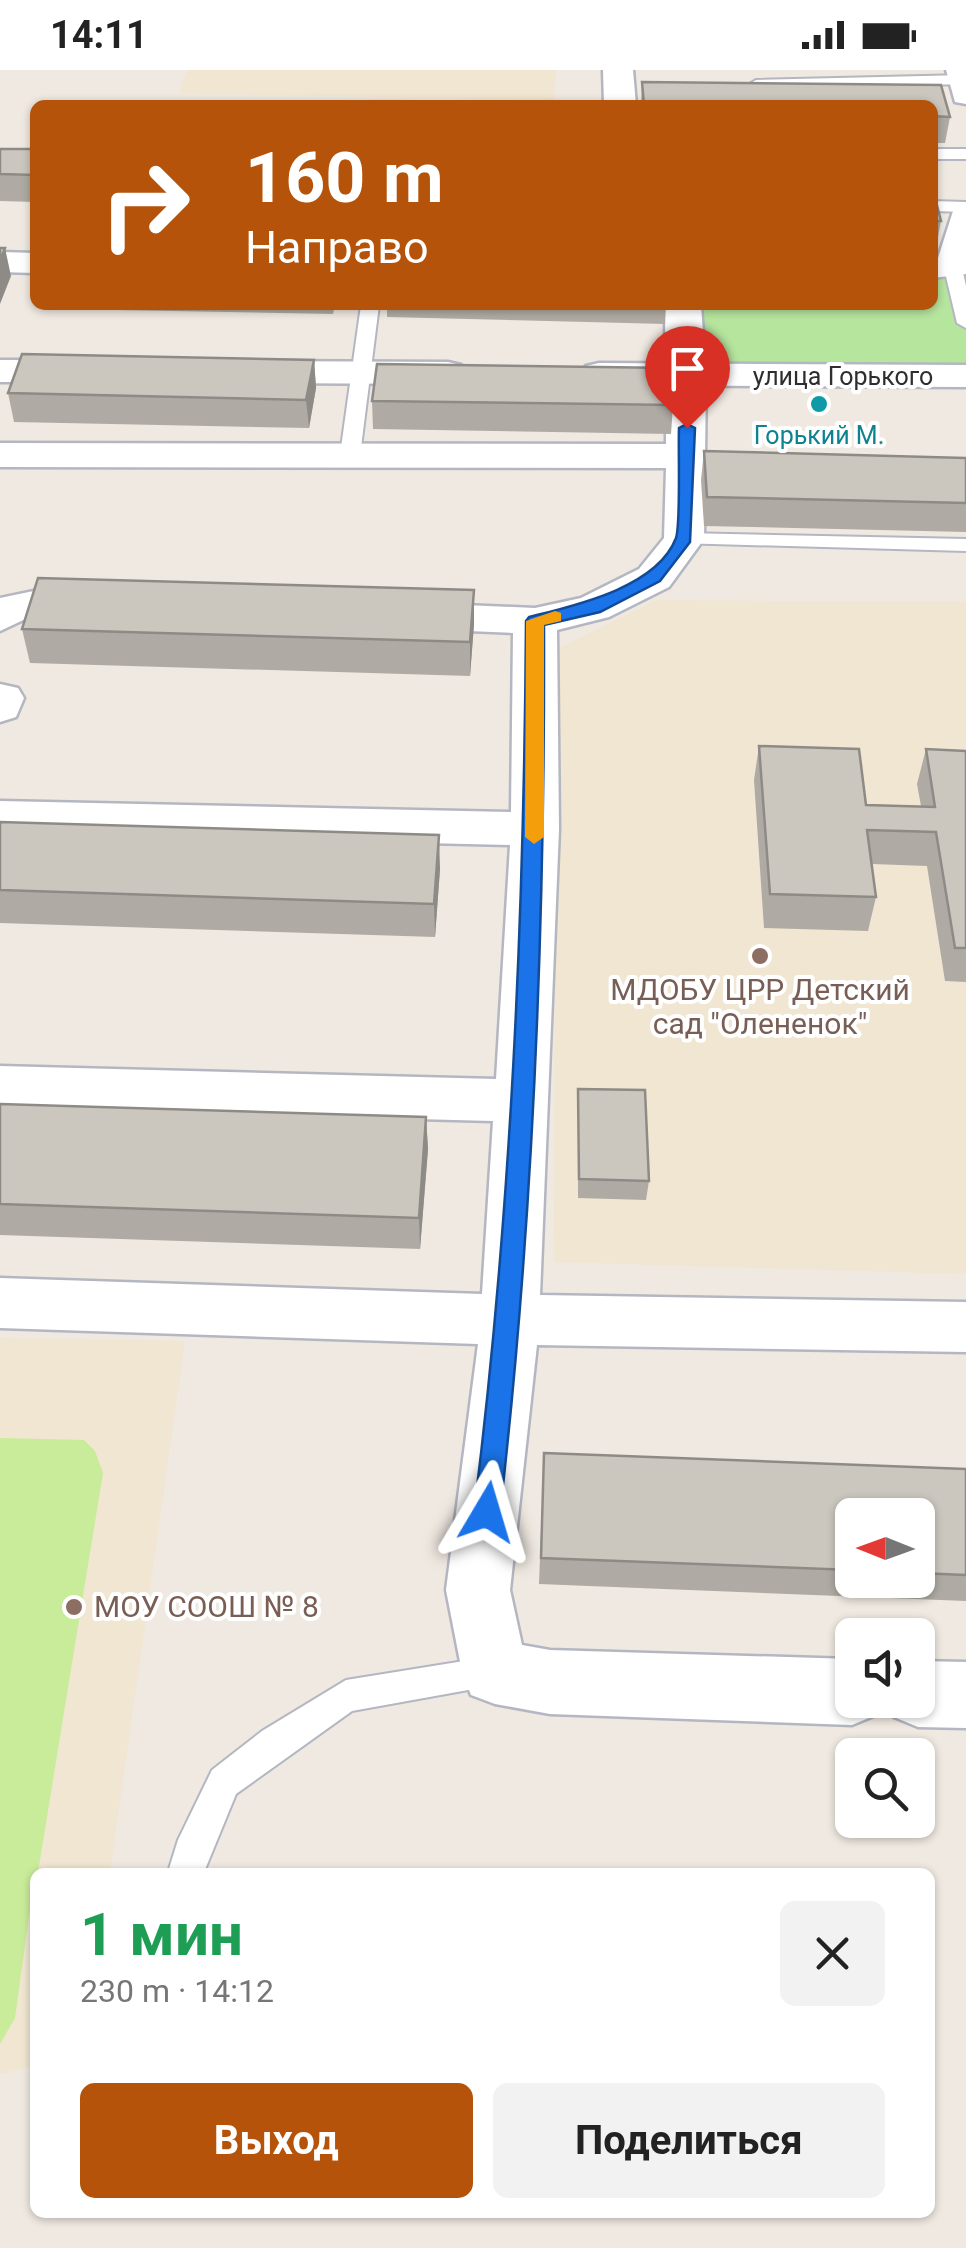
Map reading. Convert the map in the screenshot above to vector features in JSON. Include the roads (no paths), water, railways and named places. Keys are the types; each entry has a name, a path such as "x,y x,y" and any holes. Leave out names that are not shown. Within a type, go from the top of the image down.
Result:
{"street":[{"path":"943,268 966,215"},
{"path":"0,262 30,262"},
{"path":"359,614 535,621 594,608 654,578 684,539 688,375 683,310"},
{"path":"0,371 114,372"},
{"path":"209,372 476,374"},
{"name":"улица Горького","path":"572,374 966,376"},
{"path":"0,455 687,456"},
{"path":"0,618 8,609 47,601 145,605"},
{"path":"535,621 535,830 510,1320 478,1590 495,1672 550,1682 835,1691"},
{"path":"0,818 535,830"},
{"path":"0,1087 522,1101"},
{"path":"0,1303 510,1320 966,1327"},
{"path":"935,1694 966,1695"}],"lane":[{"path":"732,86 964,81"},
{"path":"938,154 966,154"},
{"path":"938,206 966,207"},
{"path":"943,268 966,323"},
{"path":"350,455 369,310"},
{"path":"684,539 966,545"},
{"path":"187,1868 224,1782 274,1742 346,1696 495,1672"}],"place":[{"name":"Горький М.","path":"819,404"},
{"name":"МДОБУ ЦРР Детский сад \"Олененок\"","path":"760,956"},
{"name":"МОУ СООШ № 8","path":"74,1607"}]}
